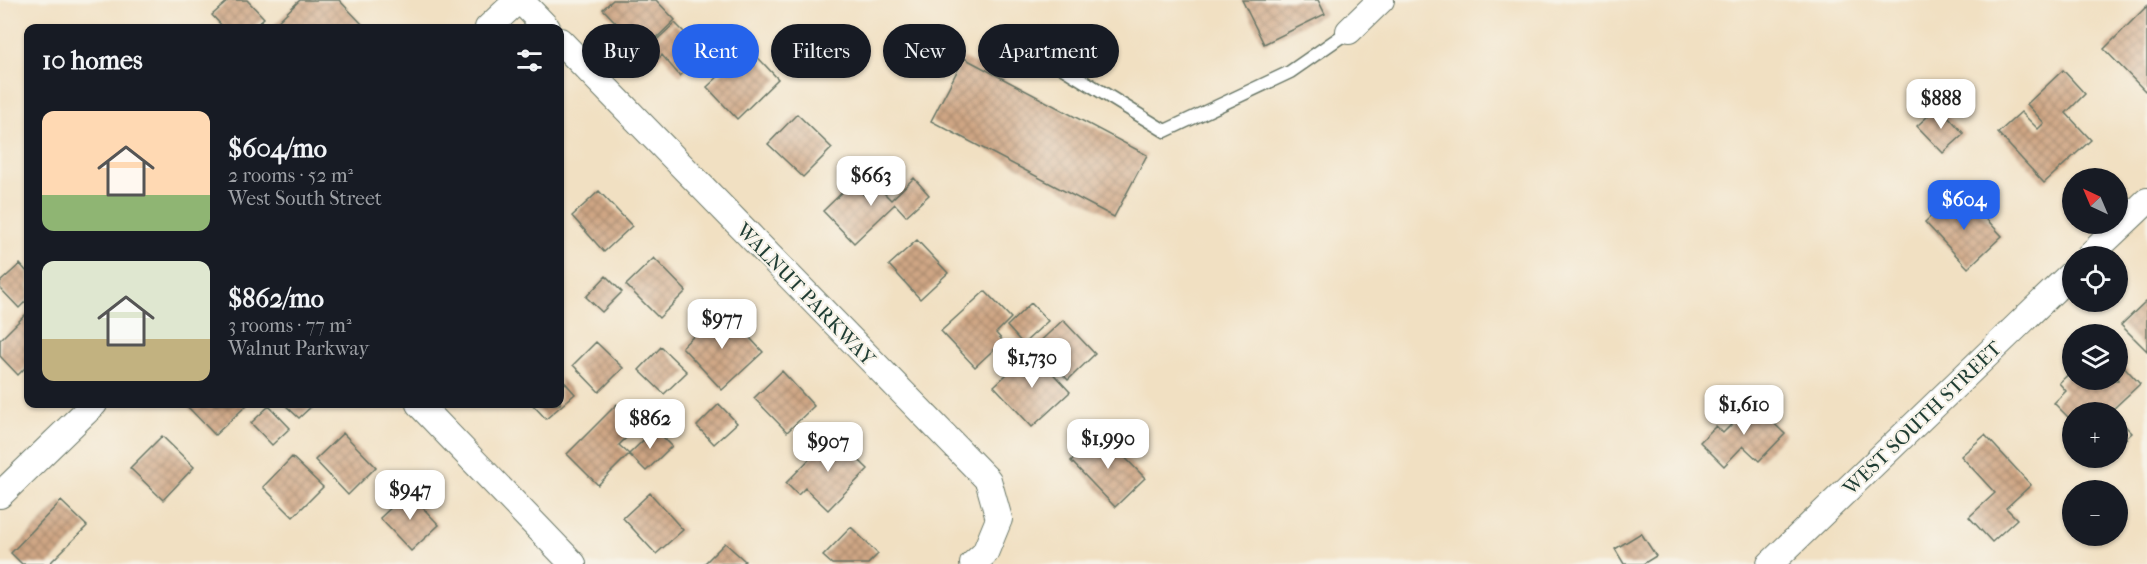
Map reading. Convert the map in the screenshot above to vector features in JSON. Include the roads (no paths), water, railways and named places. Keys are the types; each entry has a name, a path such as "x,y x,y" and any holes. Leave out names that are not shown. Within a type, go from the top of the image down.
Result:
{"street":[{"path":"492,24 519,0 544,24"},
{"path":"1349,31 1381,0"},
{"name":"WALNUT PARKWAY","path":"564,45 988,480 999,519 985,553 973,564"},
{"path":"2100,246 2147,201"},
{"name":"WEST SOUTH STREET","path":"1770,564 2062,283"},
{"path":"0,495 90,408"},
{"path":"423,408 573,564"}],"lane":[{"path":"1079,78 1165,131 1290,72 1349,31"}]}
